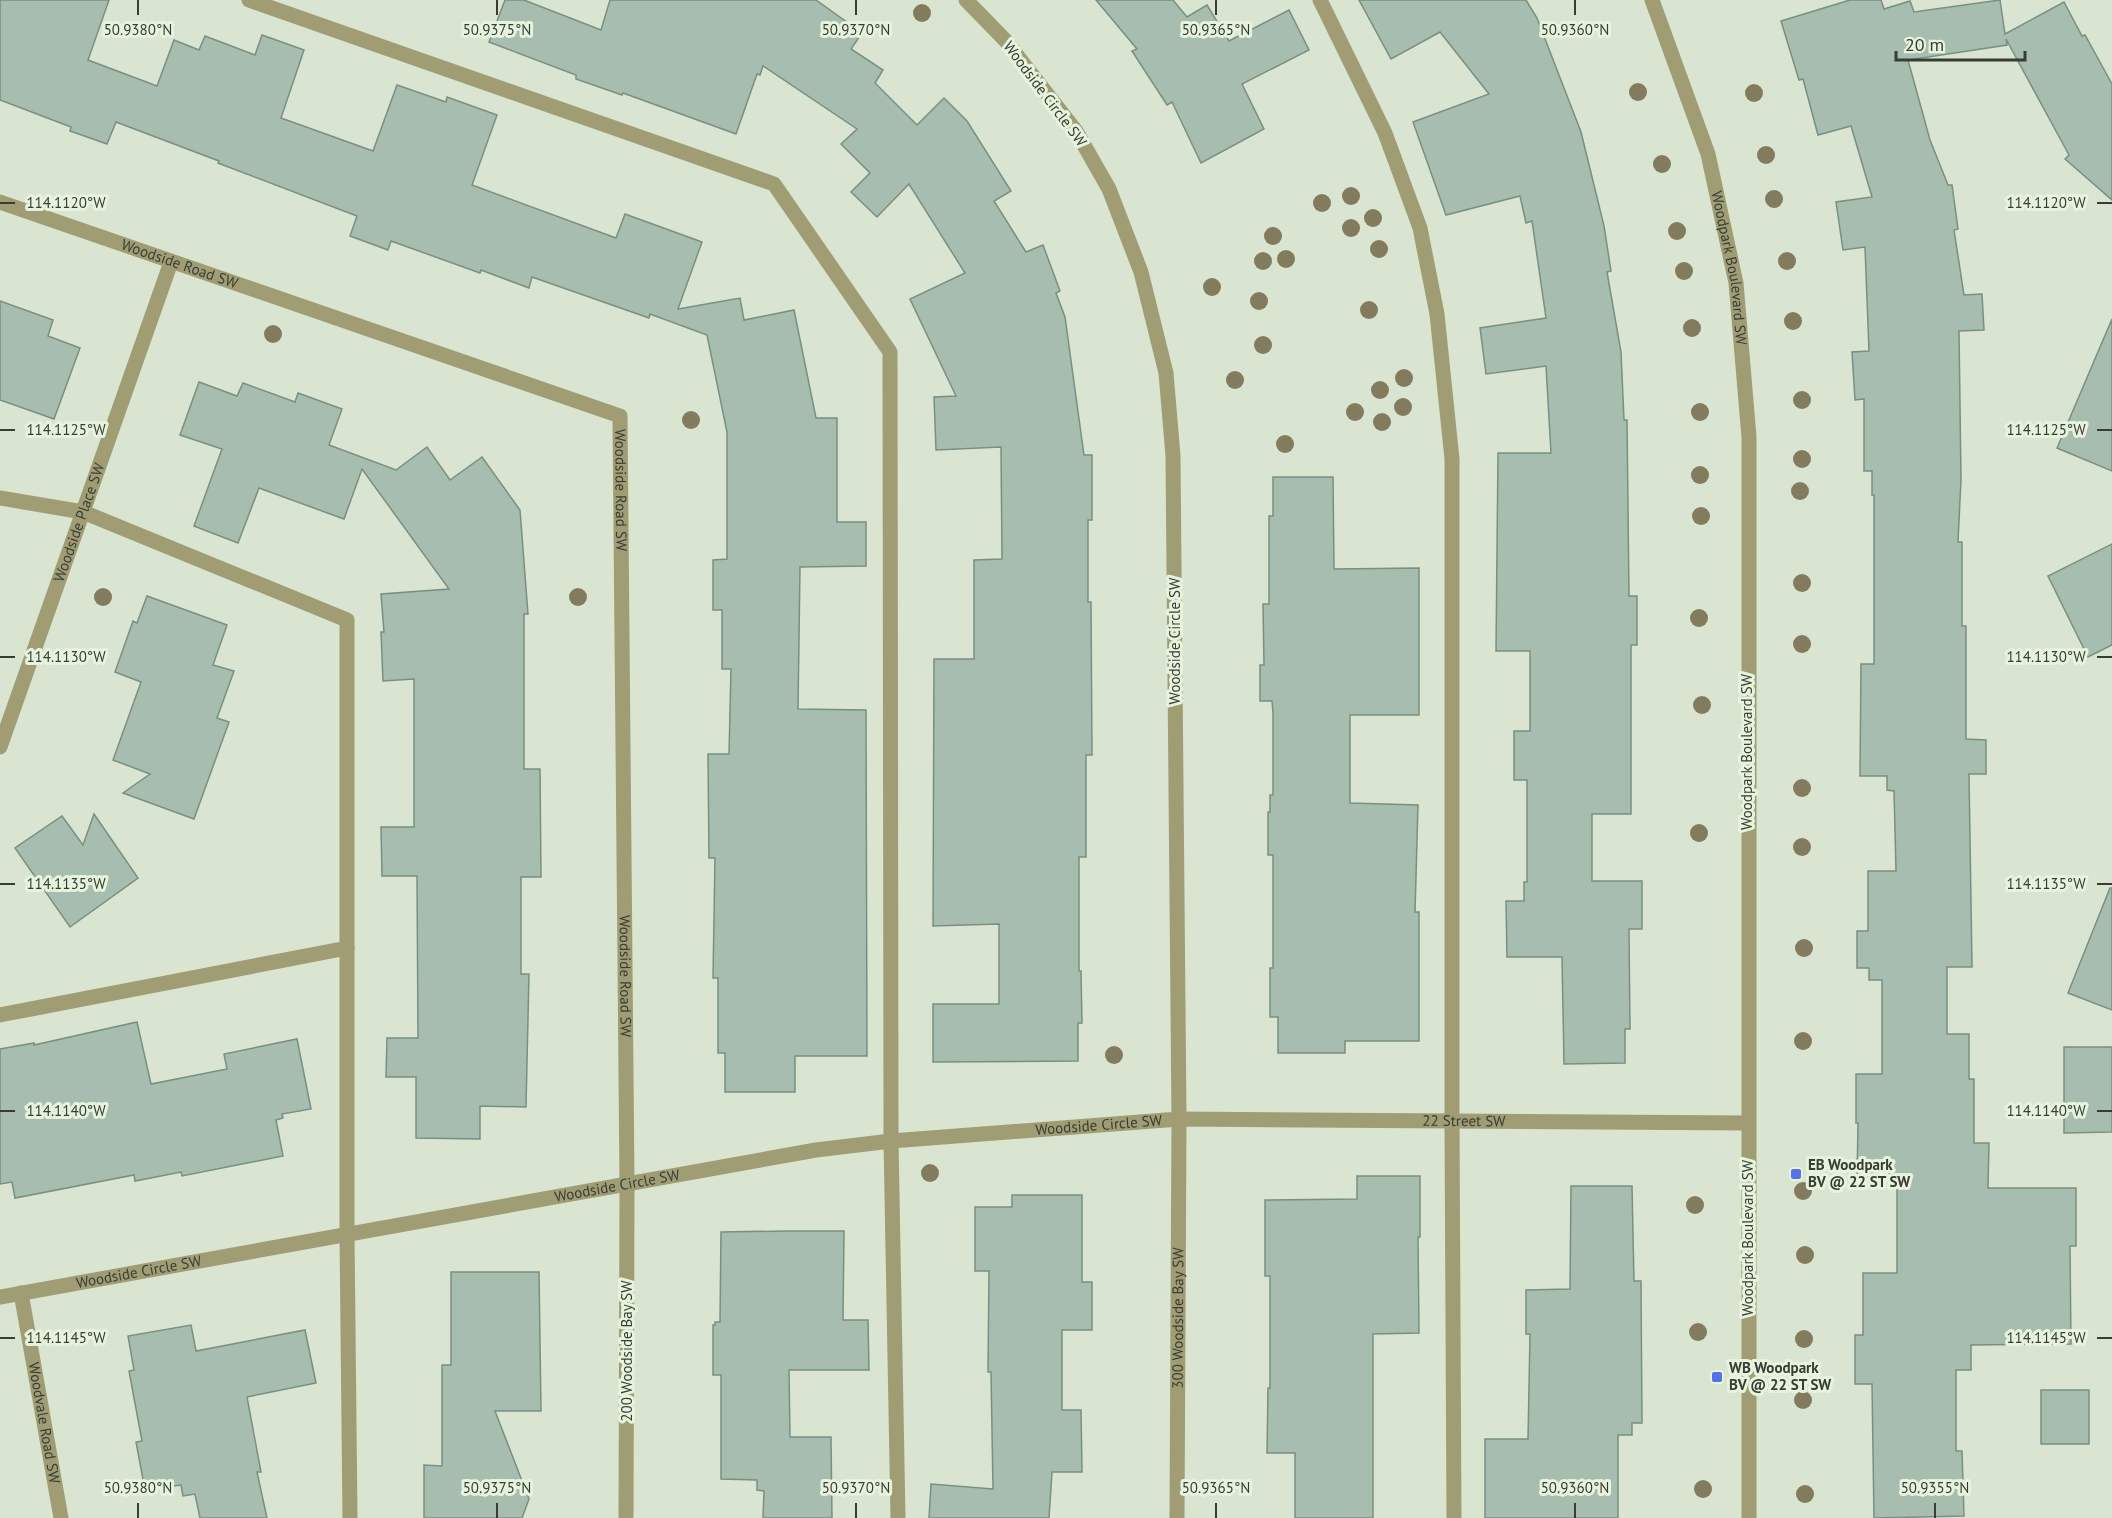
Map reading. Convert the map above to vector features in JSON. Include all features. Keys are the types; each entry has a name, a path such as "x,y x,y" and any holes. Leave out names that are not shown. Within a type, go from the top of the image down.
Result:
{"street":[{"path":"249,0 774,184 890,352 891,1141 898,1518"},
{"name":"Woodside Circle SW","path":"0,1297 816,1150 891,1141 1179,1119 1173,456 1166,373 1141,272 1109,189 1076,131 1005,40 966,0"},
{"path":"1320,0 1385,133 1420,228 1437,314 1452,459 1454,1518"},
{"name":"Woodpark Boulevard SW","path":"1652,0 1708,154 1736,284 1749,437 1749,1518"},
{"name":"Woodside Road SW","path":"0,202 620,416 627,1184"},
{"name":"Woodside Place SW","path":"0,747 171,262"},
{"path":"0,498 83,512 348,620 350,1518"},
{"path":"0,1015 347,948"},
{"name":"22 Street SW","path":"1179,1119 1748,1123"},
{"name":"300 Woodside Bay SW","path":"1177,1518 1179,1119"},
{"name":"200 Woodside Bay SW","path":"626,1518 627,1184"},
{"name":"Woodvale Road SW","path":"21,1293 61,1518"}],"building":[{"path":"0,0 109,0 88,60 157,86 174,40 199,50 205,36 255,55 262,35 304,50 281,118 373,151 397,85 446,102 447,97 497,115 472,185 616,238 625,214 702,242 678,309 740,298 744,320 794,310 816,418 837,418 837,522 866,522 866,566 800,567 798,709 866,710 867,1056 795,1056 795,1092 725,1092 725,1053 718,1053 718,978 713,978 715,858 709,858 708,754 729,754 731,669 722,669 722,610 713,610 713,560 727,559 727,432 707,335 650,314 649,318 532,277 529,288 391,241 388,250 350,236 357,216 218,163 219,161 116,122 107,144 70,131 71,127 0,100"},
{"path":"505,0 524,0 601,30 610,0 816,0 862,33 851,49 883,70 875,83 917,125 944,98 967,121 1011,191 994,201 1026,252 1043,245 1060,291 1056,293 1065,317 1084,455 1092,455 1092,520 1088,520 1088,602 1091,602 1092,755 1086,755 1086,857 1079,857 1079,971 1081,971 1082,1023 1078,1023 1078,1061 933,1062 933,1004 999,1004 999,924 933,926 934,659 974,659 974,560 1002,559 1001,447 936,450 934,397 956,396 910,299 965,273 909,184 877,217 851,192 870,173 841,144 857,129 763,66 760,75 757,74 736,134 623,93 622,95 576,79 576,75 489,42"},
{"path":"1096,0 1173,0 1187,17 1207,5 1229,41 1289,10 1309,50 1242,84 1264,129 1201,163 1172,102 1167,105 1132,51 1137,49"},
{"path":"1359,0 1526,0 1537,18 1581,132 1604,226 1611,271 1607,272 1621,352 1624,420 1627,420 1629,596 1637,596 1637,645 1631,645 1631,814 1592,814 1592,881 1642,881 1642,929 1629,929 1630,1029 1625,1029 1625,1063 1564,1064 1562,957 1507,957 1506,901 1524,901 1524,882 1527,882 1527,780 1514,780 1514,731 1530,731 1530,651 1496,651 1498,453 1551,453 1546,366 1486,374 1480,328 1546,318 1532,221 1526,223 1520,196 1446,215 1413,122 1489,94 1440,32 1391,59"},
{"path":"1850,0 1881,0 1884,9 1910,1 1914,12 2000,0 2005,34 2064,2 2112,84 2112,200 2065,159 2069,155 2006,39 2007,45 1908,60 1930,140 1948,185 1952,185 1958,229 1954,230 1964,295 1982,294 1984,330 1959,331 1961,479 1958,542 1962,542 1962,626 1966,626 1966,739 1986,740 1986,774 1969,774 1972,967 1947,967 1947,1034 1969,1034 1969,1079 1974,1079 1974,1143 1989,1143 1988,1188 2076,1188 2076,1246 2070,1246 2071,1344 1971,1345 1971,1370 1956,1370 1956,1451 1962,1451 1964,1516 1874,1518 1872,1384 1855,1384 1855,1335 1863,1335 1863,1273 1897,1273 1897,1179 1857,1178 1856,1074 1882,1074 1882,980 1869,980 1869,968 1857,968 1857,931 1868,931 1868,871 1896,871 1894,791 1887,790 1887,776 1860,776 1861,664 1874,664 1874,495 1872,495 1872,471 1864,471 1864,399 1855,400 1852,352 1869,351 1865,247 1843,250 1836,202 1872,197 1851,126 1818,135 1803,79 1799,80 1781,21"},
{"path":"0,301 53,320 48,336 80,348 54,419 0,400"},
{"path":"2112,319 2112,471 2057,448"},
{"path":"199,382 237,396 243,383 295,402 298,393 342,409 329,445 396,470 427,447 450,480 482,457 520,510 528,614 524,614 524,769 540,769 541,877 521,877 521,974 529,974 526,1107 480,1106 480,1139 416,1138 416,1077 386,1077 387,1038 418,1038 417,876 382,876 381,827 414,827 414,679 383,681 381,632 384,632 381,594 449,589 362,469 344,519 259,488 238,543 194,526 222,449 180,435"},
{"path":"1273,477 1333,477 1334,569 1419,568 1419,715 1350,715 1350,803 1418,805 1415,912 1419,912 1419,1041 1345,1041 1345,1053 1278,1053 1278,1017 1270,1017 1270,968 1273,968 1273,855 1268,855 1268,812 1270,812 1270,795 1273,795 1273,713 1272,701 1260,701 1260,665 1264,665 1263,604 1269,604 1269,516 1273,516"},
{"path":"2112,544 2112,645 2088,657 2048,576"},
{"path":"147,596 227,625 213,665 234,671 217,718 229,722 194,819 123,793 150,774 113,760 141,682 115,672 133,621 137,623"},
{"path":"94,814 138,878 70,927 15,848 62,816 83,845"},
{"path":"2110,888 2112,888 2112,1010 2068,993"},
{"path":"137,1022 151,1084 227,1069 224,1054 297,1039 311,1109 282,1114 283,1118 276,1120 283,1156 182,1176 181,1172 135,1181 134,1175 15,1198 12,1182 0,1184 0,1049 34,1043 34,1045"},
{"path":"2064,1047 2112,1047 2112,1132 2064,1133"},
{"path":"1357,1176 1420,1176 1419,1333 1373,1334 1373,1518 1295,1518 1295,1453 1267,1453 1268,1388 1270,1388 1270,1276 1265,1276 1265,1200 1357,1199"},
{"path":"1571,1186 1632,1186 1634,1281 1641,1281 1642,1423 1632,1423 1632,1435 1618,1435 1618,1518 1485,1518 1485,1439 1528,1439 1530,1334 1526,1334 1526,1290 1570,1289"},
{"path":"1012,1195 1082,1195 1082,1282 1092,1282 1092,1330 1062,1330 1062,1410 1081,1410 1082,1472 1052,1472 1049,1518 929,1518 931,1484 993,1489 991,1372 988,1372 989,1271 975,1271 975,1207 1012,1207"},
{"path":"844,1231 843,1320 868,1320 869,1370 789,1370 790,1437 831,1437 832,1518 763,1518 764,1491 757,1490 757,1480 721,1479 721,1375 713,1375 713,1325 715,1322 720,1322 721,1232"},
{"path":"451,1272 539,1272 541,1411 495,1411 529,1499 522,1518 424,1518 424,1465 442,1466 442,1365 451,1365"},
{"path":"191,1325 196,1351 305,1330 316,1383 247,1397 261,1472 257,1472 267,1518 200,1518 195,1494 183,1496 181,1485 145,1490 136,1442 142,1441 129,1371 134,1370 128,1336"},
{"path":"2041,1390 2089,1390 2089,1444 2041,1444"}],"place":[{"name":"EB Woodpark BV @ 22 ST SW","path":"1796,1174"},
{"name":"WB Woodpark BV @ 22 ST SW","path":"1717,1377"}]}
